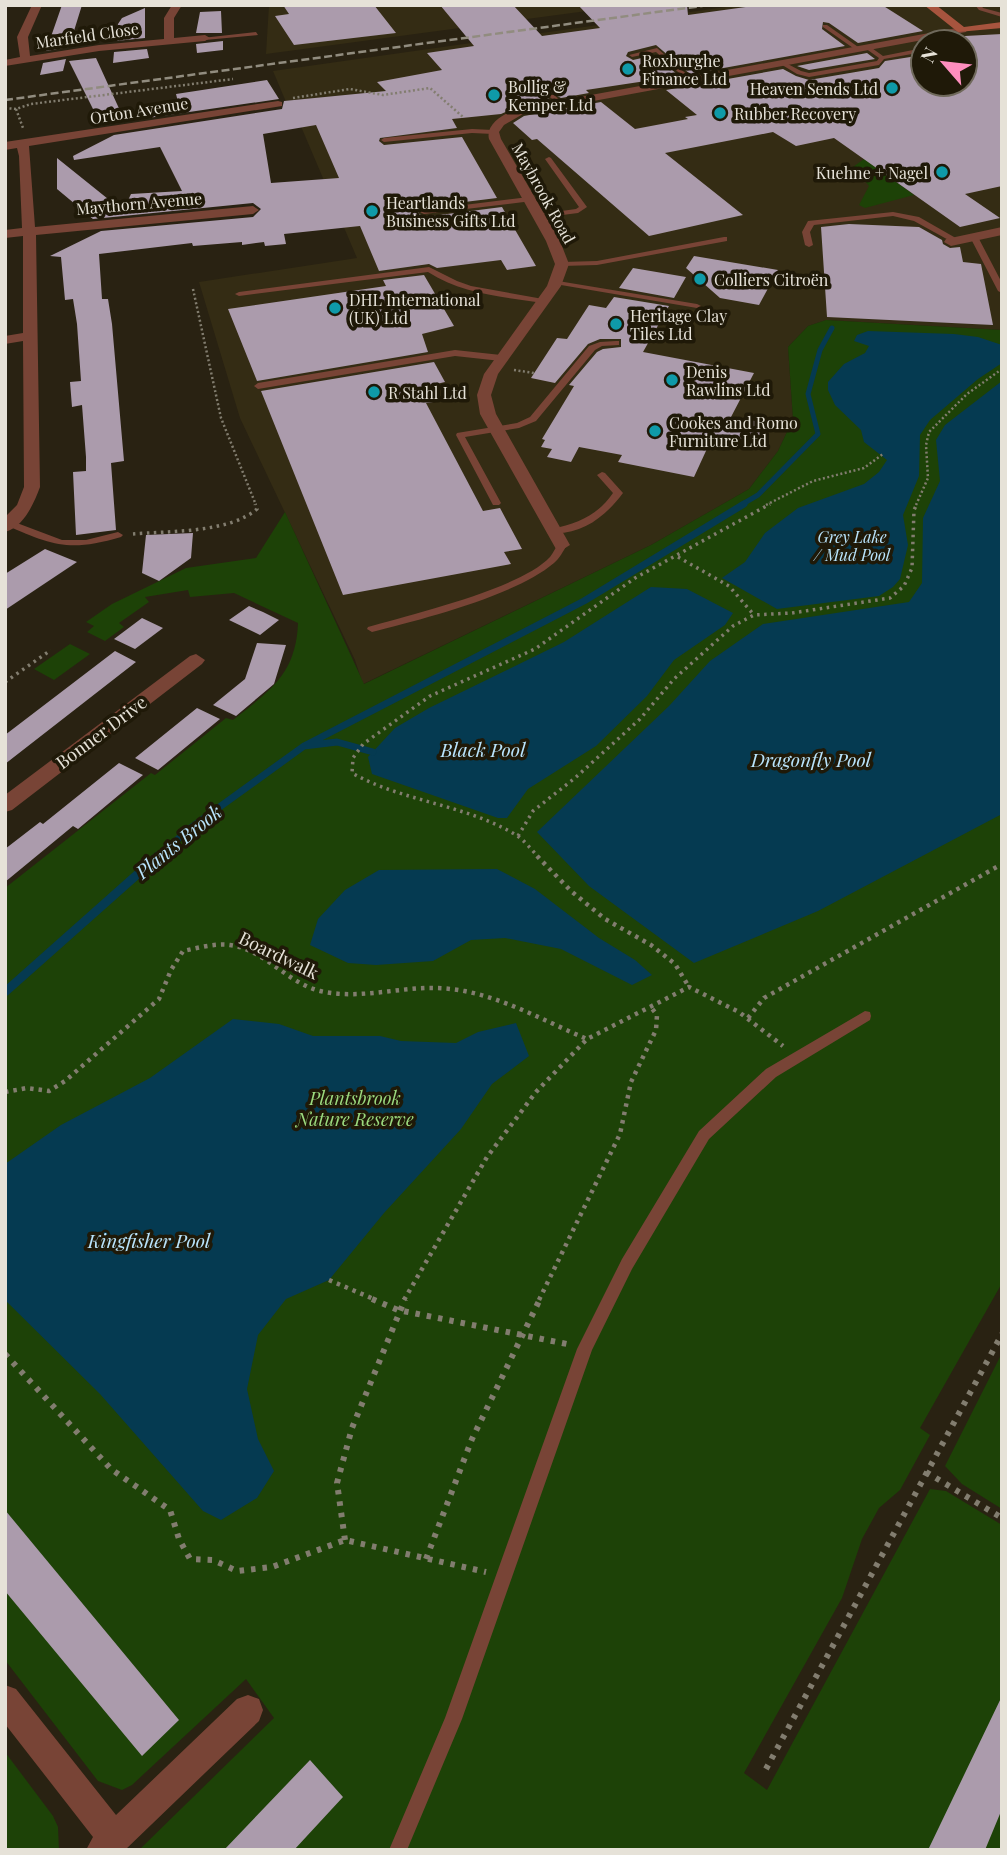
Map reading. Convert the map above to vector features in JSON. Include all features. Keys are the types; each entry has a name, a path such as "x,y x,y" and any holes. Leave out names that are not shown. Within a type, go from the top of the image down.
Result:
{"street":[{"name":"Marfield Close","path":"37,5 20,47 26,59 169,40 205,38"},
{"path":"169,40 169,18 177,5"},
{"path":"929,5 959,28"},
{"path":"978,28 1002,25"},
{"name":"Maybrook Road","path":"562,545 488,414 484,395 491,374 543,301 562,264 553,241 493,132 500,123 520,111 556,100 909,42"},
{"path":"5,64 26,59"},
{"name":"Orton Avenue","path":"5,146 278,104"},
{"path":"7,525 24,508 32,487 29,231 22,144"},
{"name":"Maythorn Avenue","path":"5,234 253,210"},
{"path":"954,242 1002,231"},
{"path":"980,236 1002,245"},
{"path":"5,340 31,336"},
{"name":"Bonner Drive","path":"5,804 196,660"},
{"path":"5,1700 108,1844 248,1710"}],"lane":[{"path":"978,5 981,9 1002,15"},
{"path":"825,26 882,58 909,53"},
{"path":"205,38 256,34"},
{"path":"632,55 657,50 690,80"},
{"path":"782,63 799,73 809,75 879,63 882,58"},
{"path":"384,140 472,131 493,132"},
{"path":"539,216 578,211 583,207 550,159"},
{"path":"424,212 529,199"},
{"path":"809,245 806,232 811,223 876,215 916,219 954,242"},
{"path":"980,236 1002,290"},
{"path":"562,264 597,263 724,239"},
{"path":"239,294 429,270 442,279 471,289 543,301"},
{"path":"555,282 697,306"},
{"path":"496,503 460,435 519,425 533,419 592,348 600,344 616,343"},
{"path":"258,386 455,353 501,358"},
{"path":"555,531 581,527 609,508 618,493 602,475"},
{"path":"7,525 57,544 76,546 118,535"},
{"path":"372,629 510,585 555,557 562,545"},
{"path":"398,1850 453,1719 585,1349 627,1264 704,1135 771,1073 865,1016"}],"path":[{"path":"5,108 16,109 31,104 233,79"},
{"path":"278,104 279,100 350,89 388,95 430,88 465,119"},
{"path":"118,535 223,524 250,517 257,509 221,418 193,289"},
{"path":"518,836 533,811 575,778 640,719 674,678 733,626 754,615 890,598 904,586 912,568 914,510 928,478 926,445 929,432 967,394 1002,369"},
{"path":"794,1057 766,1030 724,1000 689,987 675,964 651,945 605,919 572,891 518,836 479,817 373,785 352,773 353,758 373,736 430,696 534,649 635,578 677,557 705,537 783,499 813,481 864,468 883,454"},
{"path":"677,557 729,586 754,615"},
{"path":"5,682 51,650"},
{"path":"748,1017 764,998 1002,864"},
{"name":"Boardwalk","path":"5,1092 27,1088 49,1091 65,1081 159,999 171,970 183,951 224,944 240,947 299,983 329,993 437,988 495,999 535,1019 587,1039"},
{"path":"345,1540 337,1483 352,1428 398,1310 487,1157 536,1092 587,1039 689,987"},
{"path":"426,1559 472,1440 620,1134 631,1082 656,1030 657,1015 650,1006"},
{"path":"329,1280 398,1310 585,1349"},
{"path":"766,1769 1002,1334"},
{"path":"5,1354 111,1469 170,1510 179,1539 190,1559 213,1560 237,1571 248,1570 272,1567 345,1540 504,1576"},
{"path":"926,1472 1002,1517"}],"shaded area":[{"path":"269,5 632,5 266,54"},
{"path":"740,5 1002,5 1002,330 826,320 808,326 788,347 793,419 778,451 749,489 651,545 363,684 355,660 240,418 199,282 357,258 300,124 289,109 273,71"}],"green space":[{"path":"864,159 914,195 865,208 859,205 869,186 853,167"},
{"name":"Plantsbrook Nature Reserve","path":"826,320 1002,330 1002,1283 920,1428 930,1435 900,1490 879,1508 862,1539 842,1598 744,1773 767,1790 930,1489 946,1491 1002,1525 1002,1850 139,1850 274,1718 246,1679 132,1785 122,1790 98,1781 5,1660 5,888 151,773 155,775 226,718 233,720 258,700 286,669 296,641 298,623 234,593 190,597 188,590 145,597 149,602 119,623 124,627 105,641 87,632 94,626 86,622 112,604 186,568 256,558 285,512 364,684 651,545 749,489 778,451 793,419 788,347 808,326"},
{"path":"70,644 90,654 54,680 34,669"},
{"path":"1002,1353 1002,1509 962,1484 945,1466"},
{"path":"5,1752 53,1816 58,1827 59,1850 5,1850"}],"water":[{"name":"Grey Lake / Mud Pool","path":"868,331 978,337 1002,345 1002,363 978,379 930,420 920,435 919,476 903,515 908,545 900,579 893,587 879,596 777,609 722,578 745,562 765,533 798,508 864,484 879,472 887,460 864,442 861,430 835,405 828,390 828,382 844,364 865,353 869,346 854,341 857,335"},
{"name":"Dragonfly Pool","path":"1002,381 1002,814 818,911 694,963 589,886 537,832 669,706 710,661 763,624 909,602 922,583 923,518 940,481 936,440 945,425"},
{"name":"Black Pool","path":"651,587 687,589 733,613 725,625 674,660 647,696 596,746 528,789 507,818 498,818 372,774 368,757 395,728 429,708 564,642"},
{"path":"497,869 535,889 652,975 632,985 561,949 505,938 471,940 433,961 376,965 348,963 310,945 318,919 345,890 379,870"},
{"name":"Kingfisher Pool","path":"233,1019 279,1024 313,1036 380,1036 401,1041 456,1043 478,1032 516,1023 529,1056 492,1084 461,1129 384,1213 329,1280 286,1299 258,1335 247,1389 258,1439 274,1471 257,1498 221,1520 203,1511 100,1394 5,1300 5,1164 61,1125 150,1078"}],"building":[{"path":"62,5 82,5 69,47 46,51"},
{"path":"283,5 374,5 396,33 294,45 275,16 289,14"},
{"path":"440,5 513,5 542,36 600,28 578,5 687,5 688,15 760,5 882,5 918,28 909,28 909,34 858,43 829,23 823,22 822,29 845,46 690,74 656,45 628,52 626,56 633,60 655,55 679,76 586,90 589,93 561,98 550,92 547,95 549,100 519,106 501,114 452,119 457,128 380,138 379,141 384,145 462,137 497,198 424,207 418,213 424,217 502,207 536,266 507,270 501,260 437,268 429,264 379,271 360,226 284,234 286,244 265,246 264,242 242,245 242,242 193,246 192,243 99,254 102,299 108,299 112,324 124,461 111,463 116,530 76,535 73,472 86,471 82,405 72,407 70,382 81,381 77,324 73,299 65,300 61,257 50,256 101,231 253,217 261,209 253,203 93,219 57,189 57,158 123,211 131,194 182,191 160,147 74,160 73,156 114,135 282,109 284,101 386,91 377,82 442,70 427,53 474,46","holes":["316,125 339,178 271,183 263,134"]},
{"path":"145,8 145,38 116,41 118,24 122,18"},
{"path":"221,11 222,33 196,33 200,12"},
{"path":"1002,34 1002,186 965,194 1000,218 960,227 834,138 796,146 773,132 665,153 743,215 649,236 537,139 532,140 513,123 524,116 601,102 635,129 697,115 666,90 783,69 809,80 879,68 885,61 909,57 909,98 979,98 979,35"},
{"path":"223,41 223,50 197,53 196,44"},
{"path":"147,49 149,58 113,63 114,52"},
{"path":"867,53 875,59 809,70 797,66"},
{"path":"96,58 122,115 98,119 69,61"},
{"path":"66,59 63,71 40,75 43,63"},
{"path":"267,80 279,99 148,118 178,102 176,94"},
{"path":"849,224 919,227 942,240 943,244 950,248 960,247 963,262 981,264 993,325 827,317 821,227"},
{"name":"Colliers Citroën","path":"694,256 778,270 759,305 720,298 686,268"},
{"path":"633,268 686,277 674,298 619,288"},
{"path":"424,275 454,326 422,334 428,352 257,381 228,309 386,286 383,280"},
{"path":"614,297 669,306 643,352 754,373 731,417 767,423 756,448 711,440 694,477 618,462 622,455 579,447 571,462 547,457 552,449 541,447 545,440 542,439 574,386 569,385 597,352 621,347 621,339 600,339 588,344 555,383 531,378 557,338 567,339 589,305 606,308"},
{"path":"434,362 445,382 432,385 441,401 426,403 483,511 500,508 522,549 504,552 511,564 343,595 261,391"},
{"path":"193,533 191,558 159,581 142,573 146,535"},
{"path":"45,549 77,562 5,610 5,574"},
{"path":"249,606 279,620 260,635 229,620"},
{"path":"142,618 163,628 135,649 114,639"},
{"path":"257,643 286,645 274,684 236,716 213,705 245,679"},
{"path":"115,651 136,662 5,764 5,735"},
{"path":"197,708 220,719 158,770 135,758"},
{"path":"119,763 143,775 78,829 73,826 5,882 5,849 40,822 43,824"},
{"path":"5,1510 179,1720 142,1756 5,1591"},
{"path":"1002,1696 1002,1809 985,1850 928,1850"},
{"path":"310,1760 343,1797 294,1850 224,1850"}],"waterway":[{"path":"741,505 758,495 818,434 808,394 820,350 832,328"},
{"path":"304,746 584,601 744,504"},
{"name":"Plants Brook","path":"304,746 337,742 373,752"},
{"name":"Plants Brook","path":"157,858 189,829 304,746"},
{"name":"Plants Brook","path":"5,992 158,856"}],"railway":[{"path":"5,100 709,5"}],"place":[{"name":"Roxburghe Finance Ltd","path":"628,69"},
{"name":"Heaven Sends Ltd","path":"892,88"},
{"name":"Bollig & Kemper Ltd","path":"494,95"},
{"name":"Rubber Recovery","path":"720,113"},
{"name":"Kuehne + Nagel","path":"942,172"},
{"name":"Heartlands Business Gifts Ltd","path":"372,211"},
{"name":"Colliers Citroën","path":"700,279"},
{"name":"DHL International (UK) Ltd","path":"335,308"},
{"name":"Heritage Clay Tiles Ltd","path":"616,324"},
{"name":"Denis Rawlins Ltd","path":"672,380"},
{"name":"R Stahl Ltd","path":"374,392"},
{"name":"Cookes and Romo Furniture Ltd","path":"655,431"}]}
